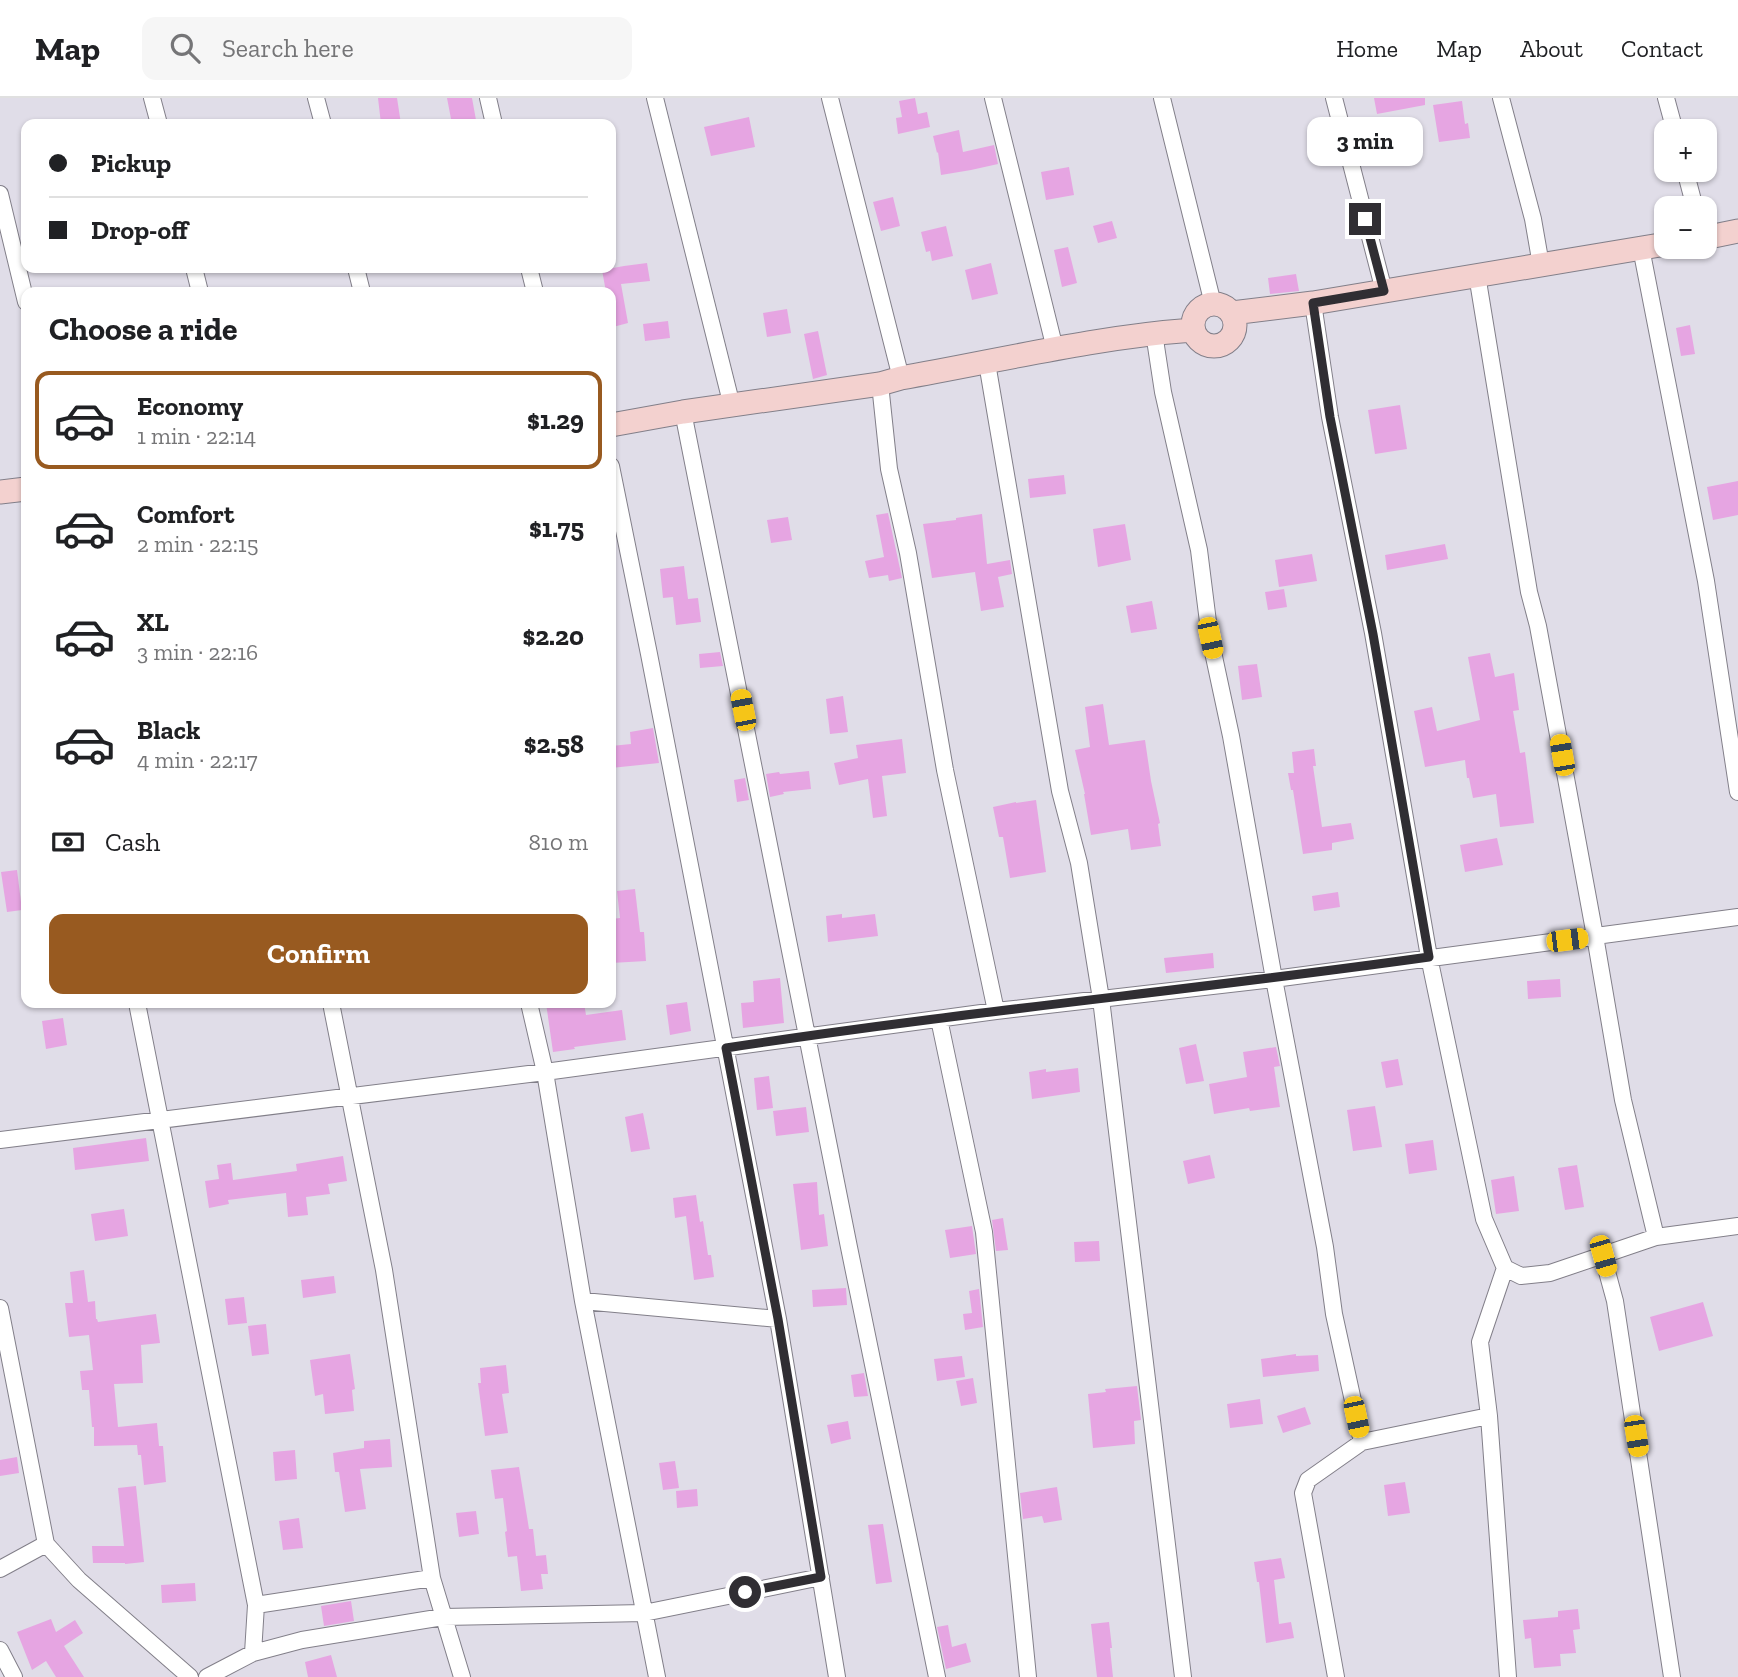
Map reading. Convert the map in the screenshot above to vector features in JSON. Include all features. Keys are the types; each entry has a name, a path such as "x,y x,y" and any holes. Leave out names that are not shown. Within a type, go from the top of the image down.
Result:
{"main road":[{"path":"1717,235 1738,231"},
{"path":"1222,308 1235,328 1233,335 1223,345 1215,347 1201,342 1192,323 1199,309 1313,303 1654,246"},
{"path":"616,424 891,381 1055,349 1154,333 1193,330"},
{"path":"0,492 21,490"}],"street":[{"path":"152,98 158,119"},
{"path":"316,98 322,119"},
{"path":"488,98 493,119"},
{"path":"655,98 732,406"},
{"path":"830,98 891,381 889,469 908,553 945,770 996,1011"},
{"path":"993,98 1055,349"},
{"path":"1162,98 1222,308"},
{"path":"1334,98 1384,291"},
{"path":"1501,98 1533,219 1541,265"},
{"path":"1666,98 1672,119"},
{"path":"0,194 22,287"},
{"path":"1641,248 1706,581 1738,792"},
{"path":"1477,275 1529,592 1538,626 1623,1100 1656,1237"},
{"path":"1313,303 1330,417 1373,634 1429,957 1484,1219 1505,1268 1521,1276 1550,1273 1656,1237 1738,1226"},
{"path":"1154,333 1163,392 1199,550 1210,638 1231,736 1325,1247 1334,1314 1362,1442"},
{"path":"987,363 1060,791 1079,863 1101,999 1182,1677"},
{"path":"683,412 862,1317 937,1677"},
{"path":"616,491 778,1319 837,1677"},
{"path":"0,1140 545,1072 996,1011 1274,979 1738,917"},
{"path":"138,1008 256,1605 253,1653"},
{"path":"332,1008 384,1270 432,1578 461,1677"},
{"path":"530,1008 545,1072 583,1301 657,1677"},
{"path":"939,1019 984,1232 1028,1677"},
{"path":"1603,1256 1615,1301 1672,1677"},
{"path":"1505,1268 1480,1342 1489,1416 1508,1677"},
{"path":"583,1301 778,1319"},
{"path":"0,1308 46,1544 79,1580 190,1677"},
{"path":"1336,1677 1303,1493 1308,1480 1362,1442 1489,1416"},
{"path":"0,1569 46,1544"},
{"path":"207,1677 253,1653 302,1640 443,1617 644,1613 821,1577"},
{"path":"256,1605 432,1578"},
{"path":"0,1650 14,1677"}],"building":[{"path":"378,98 397,98 400,119 380,119"},
{"path":"447,98 472,98 476,119 451,119"},
{"path":"915,98 918,114 927,112 930,127 898,134 896,118 902,117 899,101"},
{"path":"1374,98 1425,98 1425,105 1377,114"},
{"path":"1462,101 1470,138 1439,142 1433,105"},
{"path":"749,117 755,147 711,156 704,127"},
{"path":"959,130 963,152 994,145 998,164 941,175 933,136"},
{"path":"1069,167 1074,195 1046,200 1041,172"},
{"path":"893,197 900,226 881,231 873,202"},
{"path":"1112,221 1117,238 1098,243 1093,226"},
{"path":"946,226 953,256 932,261 930,251 926,252 921,232"},
{"path":"1068,247 1077,283 1062,287 1054,250"},
{"path":"647,263 650,281 621,284 628,323 616,326 616,287 605,287 603,273 616,273 616,267"},
{"path":"991,263 998,294 972,300 965,270"},
{"path":"1296,274 1299,291 1270,294 1268,278"},
{"path":"787,309 791,333 767,337 763,313"},
{"path":"668,321 670,338 645,341 643,324"},
{"path":"1690,325 1695,354 1681,356 1676,328"},
{"path":"818,331 827,375 813,379 804,334"},
{"path":"1400,405 1407,449 1375,454 1368,410"},
{"path":"1064,475 1066,494 1030,498 1028,479"},
{"path":"1738,481 1738,515 1713,520 1707,487"},
{"path":"888,513 902,578 889,581 888,575 869,578 865,561 884,557 876,515"},
{"path":"982,514 987,564 1010,560 1012,574 998,577 1004,607 981,611 975,572 932,578 923,524"},
{"path":"788,517 792,540 771,543 767,520"},
{"path":"1125,524 1131,560 1098,567 1093,529"},
{"path":"1445,544 1448,559 1387,570 1385,555"},
{"path":"1312,554 1317,581 1279,587 1275,560"},
{"path":"684,566 688,599 698,598 701,622 676,625 673,597 663,598 660,569"},
{"path":"1284,589 1287,607 1268,610 1265,592"},
{"path":"1152,601 1157,629 1131,633 1126,606"},
{"path":"720,652 723,666 700,668 699,654"},
{"path":"1490,653 1495,677 1514,673 1519,710 1513,711 1520,753 1525,752 1534,823 1500,827 1496,794 1473,798 1465,760 1425,767 1414,711 1432,707 1437,731 1480,720 1468,657"},
{"path":"1257,664 1262,697 1242,700 1238,666"},
{"path":"843,696 848,732 830,734 826,699"},
{"path":"1103,704 1109,745 1145,740 1160,823 1161,846 1131,850 1128,829 1091,835 1075,750 1090,747 1085,707"},
{"path":"653,728 659,763 616,767 616,746 631,744 630,732"},
{"path":"902,739 906,773 882,776 887,816 873,818 868,779 839,785 834,763 858,758 856,745"},
{"path":"1314,749 1316,766 1313,766 1322,827 1351,823 1354,839 1332,843 1332,850 1303,854 1288,773 1294,773 1292,752"},
{"path":"809,771 811,789 783,792 784,794 770,797 766,774"},
{"path":"745,778 749,800 737,802 734,780"},
{"path":"1036,800 1046,872 1010,878 1003,837 999,837 993,807"},
{"path":"1497,838 1503,865 1465,872 1460,845"},
{"path":"17,870 21,910 7,912 1,872"},
{"path":"635,889 640,932 644,932 646,961 616,963 616,918 620,918 617,891"},
{"path":"1338,892 1340,907 1314,911 1312,896"},
{"path":"842,914 842,918 875,914 878,936 828,942 826,916"},
{"path":"1213,953 1214,968 1166,973 1164,958"},
{"path":"780,978 784,1023 743,1028 741,1003 754,1002 753,981"},
{"path":"1560,979 1561,997 1528,999 1527,981"},
{"path":"687,1002 691,1031 670,1035 666,1005"},
{"path":"547,1008 585,1008 586,1015 622,1010 626,1040 553,1052"},
{"path":"63,1018 67,1045 46,1049 42,1021"},
{"path":"1196,1044 1204,1081 1186,1084 1179,1048"},
{"path":"1276,1047 1280,1066 1274,1067 1280,1107 1250,1111 1249,1108 1214,1114 1209,1084 1247,1077 1243,1052"},
{"path":"1398,1059 1403,1085 1386,1088 1381,1062"},
{"path":"1078,1068 1080,1092 1032,1099 1029,1072"},
{"path":"769,1076 773,1108 757,1110 754,1078"},
{"path":"1375,1106 1382,1147 1353,1151 1347,1110"},
{"path":"806,1107 809,1132 776,1136 773,1111"},
{"path":"643,1113 650,1149 631,1152 625,1117"},
{"path":"146,1138 149,1161 75,1170 73,1148"},
{"path":"1433,1140 1437,1170 1409,1174 1405,1144"},
{"path":"1210,1155 1215,1178 1188,1184 1183,1161"},
{"path":"343,1156 347,1181 328,1184 330,1194 306,1197 308,1215 288,1217 286,1193 228,1200 229,1204 209,1208 205,1181 219,1179 217,1165 231,1163 233,1180 297,1171 296,1164"},
{"path":"1577,1165 1584,1207 1565,1210 1558,1168"},
{"path":"1514,1176 1519,1211 1496,1214 1491,1180"},
{"path":"817,1182 819,1215 824,1214 828,1246 801,1250 793,1184"},
{"path":"696,1195 714,1277 694,1280 686,1216 675,1218 673,1198"},
{"path":"124,1209 128,1236 95,1241 91,1214"},
{"path":"1003,1218 1008,1250 996,1251 992,1220"},
{"path":"972,1226 976,1254 950,1258 945,1230"},
{"path":"1099,1241 1100,1261 1075,1262 1074,1242"},
{"path":"84,1270 88,1302 95,1301 98,1322 156,1314 160,1343 141,1345 143,1383 114,1384 118,1427 157,1423 159,1446 163,1446 166,1482 144,1485 141,1455 138,1455 137,1445 94,1446 89,1390 82,1390 80,1371 93,1370 89,1335 69,1337 65,1303 73,1303 70,1272"},
{"path":"334,1276 336,1293 303,1298 301,1280"},
{"path":"846,1288 847,1305 813,1307 812,1290"},
{"path":"979,1289 983,1327 965,1330 963,1314 972,1313 969,1291"},
{"path":"244,1297 247,1323 228,1325 225,1299"},
{"path":"1703,1302 1713,1336 1659,1351 1650,1317"},
{"path":"266,1324 269,1354 252,1356 248,1326"},
{"path":"350,1354 355,1389 352,1390 354,1411 325,1414 323,1394 315,1396 310,1360"},
{"path":"1296,1354 1318,1355 1319,1371 1263,1377 1261,1359"},
{"path":"962,1356 965,1377 937,1381 934,1359"},
{"path":"506,1365 509,1393 502,1394 508,1433 485,1436 478,1383 481,1383 480,1368"},
{"path":"864,1373 868,1396 854,1397 851,1375"},
{"path":"973,1378 977,1403 961,1406 956,1381"},
{"path":"1137,1386 1141,1420 1134,1421 1135,1444 1093,1448 1088,1394 1106,1392 1105,1389"},
{"path":"1260,1399 1263,1424 1230,1428 1227,1404"},
{"path":"1305,1407 1311,1424 1283,1433 1277,1416"},
{"path":"848,1421 851,1439 831,1444 827,1425"},
{"path":"390,1439 392,1467 360,1469 366,1509 345,1512 333,1453 364,1448 364,1441"},
{"path":"295,1450 297,1479 275,1481 273,1452"},
{"path":"17,1457 19,1473 0,1476 0,1460"},
{"path":"675,1461 679,1488 663,1490 659,1463"},
{"path":"519,1467 529,1529 533,1529 536,1556 546,1555 548,1574 541,1574 543,1589 521,1591 517,1556 508,1557 503,1498 495,1499 491,1470"},
{"path":"1405,1482 1410,1513 1388,1516 1384,1485"},
{"path":"136,1486 144,1562 93,1563 92,1546 124,1546 118,1488"},
{"path":"1057,1487 1062,1520 1044,1523 1042,1516 1023,1519 1020,1493"},
{"path":"697,1489 698,1506 677,1508 676,1491"},
{"path":"476,1511 479,1534 459,1537 456,1513"},
{"path":"299,1518 303,1548 283,1550 279,1521"},
{"path":"883,1524 892,1582 876,1584 868,1525"},
{"path":"1281,1558 1285,1578 1274,1580 1279,1624 1291,1622 1294,1638 1266,1643 1254,1562"},
{"path":"195,1583 196,1601 162,1603 161,1585"},
{"path":"351,1601 354,1621 324,1626 321,1606"},
{"path":"1578,1609 1580,1629 1573,1630 1576,1653 1560,1654 1561,1666 1534,1668 1531,1638 1525,1639 1523,1620 1558,1617 1558,1611"},
{"path":"51,1619 56,1632 75,1620 83,1633 64,1646 84,1677 56,1677 46,1661 32,1670 17,1632"},
{"path":"1109,1622 1113,1677 1097,1677 1091,1624"},
{"path":"948,1625 952,1647 966,1643 971,1662 946,1669 937,1627"},
{"path":"331,1655 337,1677 308,1677 305,1662"}],"route":[{"path":"745,1592 821,1577 778,1319 726,1048 1429,957 1373,634 1330,417 1313,303 1384,291 1365,219"}]}
